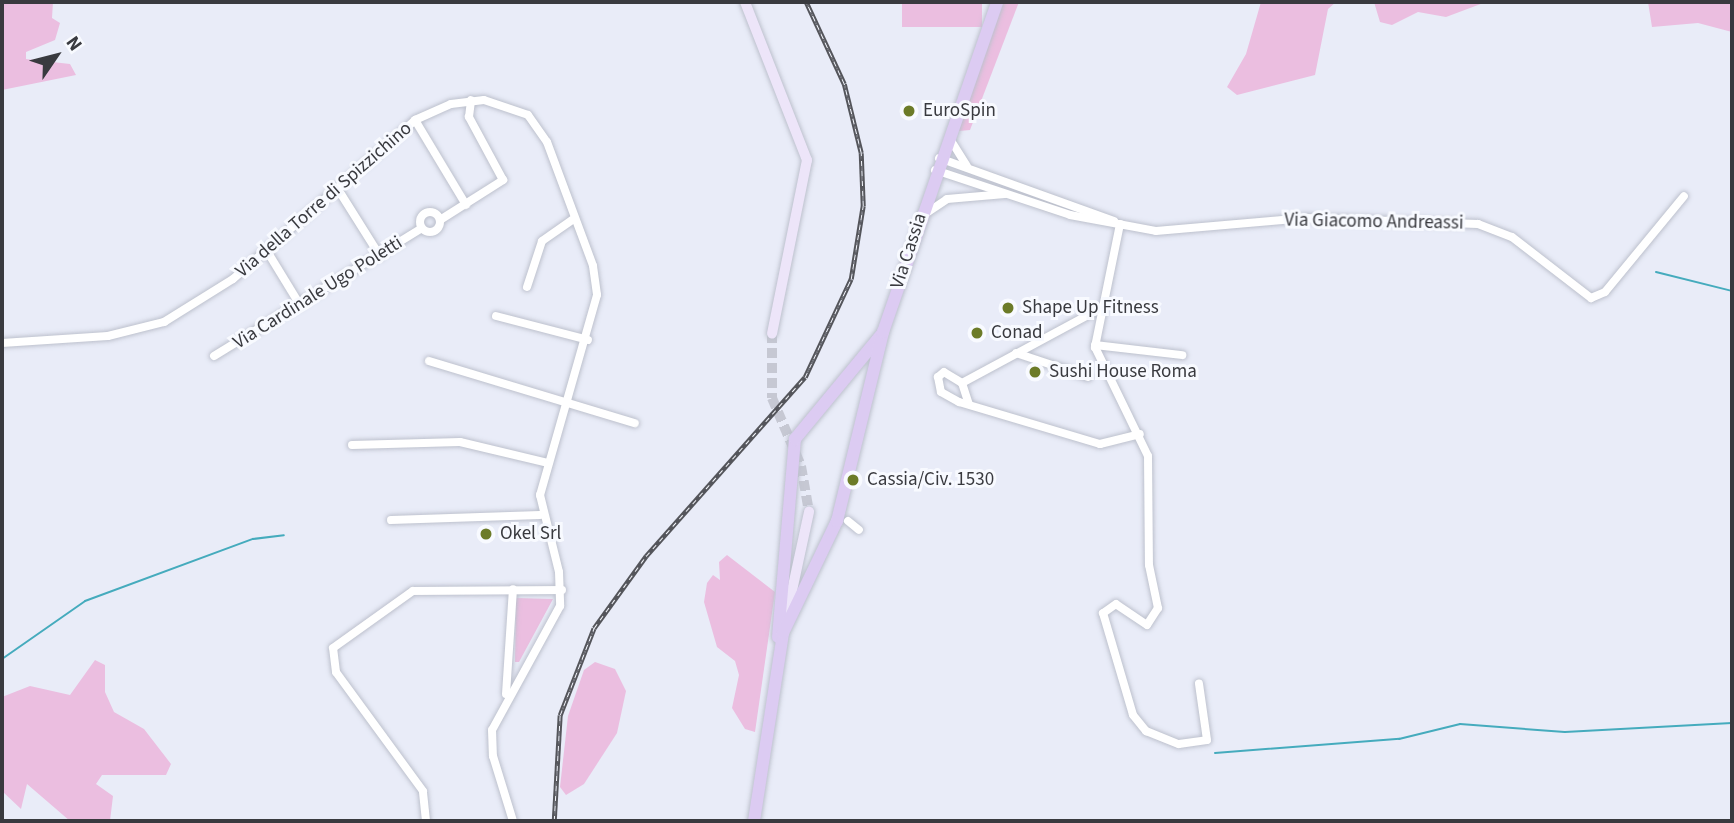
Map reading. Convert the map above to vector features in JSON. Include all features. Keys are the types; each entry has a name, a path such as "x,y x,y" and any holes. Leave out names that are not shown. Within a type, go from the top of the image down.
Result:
{"main road":[{"path":"746,2 807,160 772,333"},
{"name":"Via Cassia","path":"783,633 841,506 883,332 912,238 997,2"},
{"path":"754,821 775,664 795,439 883,332"},
{"path":"775,664 809,512"}],"street":[{"name":"Via della Torre di Spizzichino","path":"2,342 108,336 164,322 198,306 267,251 415,120 471,100 506,103 536,124 575,218 597,286 588,340 548,463 540,515 562,590"},
{"name":"Via Cardinale Ugo Poletti","path":"214,356 422,228 434,231 440,220 503,180 469,117 471,100"},
{"path":"415,120 466,205"},
{"path":"949,133 954,152 969,168"},
{"name":"Via Giacomo Andreassi","path":"937,164 969,168 1116,226"},
{"name":"Via Giacomo Andreassi","path":"937,164 982,184 1116,226 1164,232 1305,218 1471,223 1512,237 1578,293 1594,298 1684,196"},
{"path":"979,196 986,174"},
{"name":"Via Giacomo Andreassi","path":"912,238 937,202 1011,193"},
{"path":"341,194 380,256"},
{"name":"Via Cardinale Ugo Poletti","path":"422,228 424,213 440,220"},
{"path":"527,287 542,241 575,218"},
{"path":"1116,226 1095,345 1140,434 1150,468 1149,565 1158,608 1147,625 1106,605 1105,625 1133,715 1146,731 1180,744 1207,740 1199,684"},
{"path":"267,251 300,305"},
{"path":"962,383 1101,308"},
{"path":"496,316 588,340"},
{"path":"1095,345 1182,355"},
{"path":"1016,353 1088,377"},
{"path":"429,361 635,423"},
{"path":"970,404 962,383 944,372 938,377 941,392 970,404 1100,444 1140,434"},
{"path":"352,444 460,442 548,463"},
{"path":"391,520 540,515"},
{"path":"848,521 859,530"},
{"path":"506,697 513,589"},
{"path":"426,821 424,791 340,678 333,648 413,591 562,590 555,618 506,697 491,743 513,821"}],"shaded area":[{"path":"53,2 52,18 60,23 55,40 26,52 26,59 70,64 76,75 2,90 2,3"},
{"path":"902,2 982,2 982,27 902,27"},
{"path":"998,2 1019,2 970,130 959,131 955,121"},
{"path":"1261,2 1336,2 1328,9 1315,75 1237,95 1227,87 1246,54"},
{"path":"1374,2 1486,2 1446,17 1418,12 1392,25 1380,22"},
{"path":"1648,2 1732,2 1732,32 1698,23 1652,27"},
{"path":"727,555 775,592 755,732 745,729 732,708 739,675 735,661 717,647 704,602 707,583 713,575 720,580 719,562"},
{"path":"516,598 553,599 519,662 515,662"},
{"path":"95,660 105,665 105,692 114,712 144,729 171,764 166,775 102,775 96,784 113,796 110,821 70,821 27,784 21,809 2,791 2,697 30,686 70,695"},
{"path":"595,662 615,669 626,691 617,733 584,784 566,795 560,787 568,716 584,670"}],"waterway":[{"path":"1656,272 1732,291"},
{"path":"2,659 85,601 253,539 284,535"},
{"path":"1215,753 1399,739 1460,724 1565,732 1732,723"}],"tunnel":[{"path":"772,333 772,398 801,466 809,512"}],"railway":[{"path":"554,821 560,715 594,628 646,556 805,377 851,279 863,206 861,153 844,84 806,2"}],"place":[{"name":"EuroSpin","path":"909,111"},
{"name":"Shape Up Fitness","path":"1008,308"},
{"name":"Conad","path":"977,333"},
{"name":"Sushi House Roma","path":"1035,372"},
{"name":"Cassia/Civ. 1530","path":"853,480"},
{"name":"Okel Srl","path":"486,534"}]}
